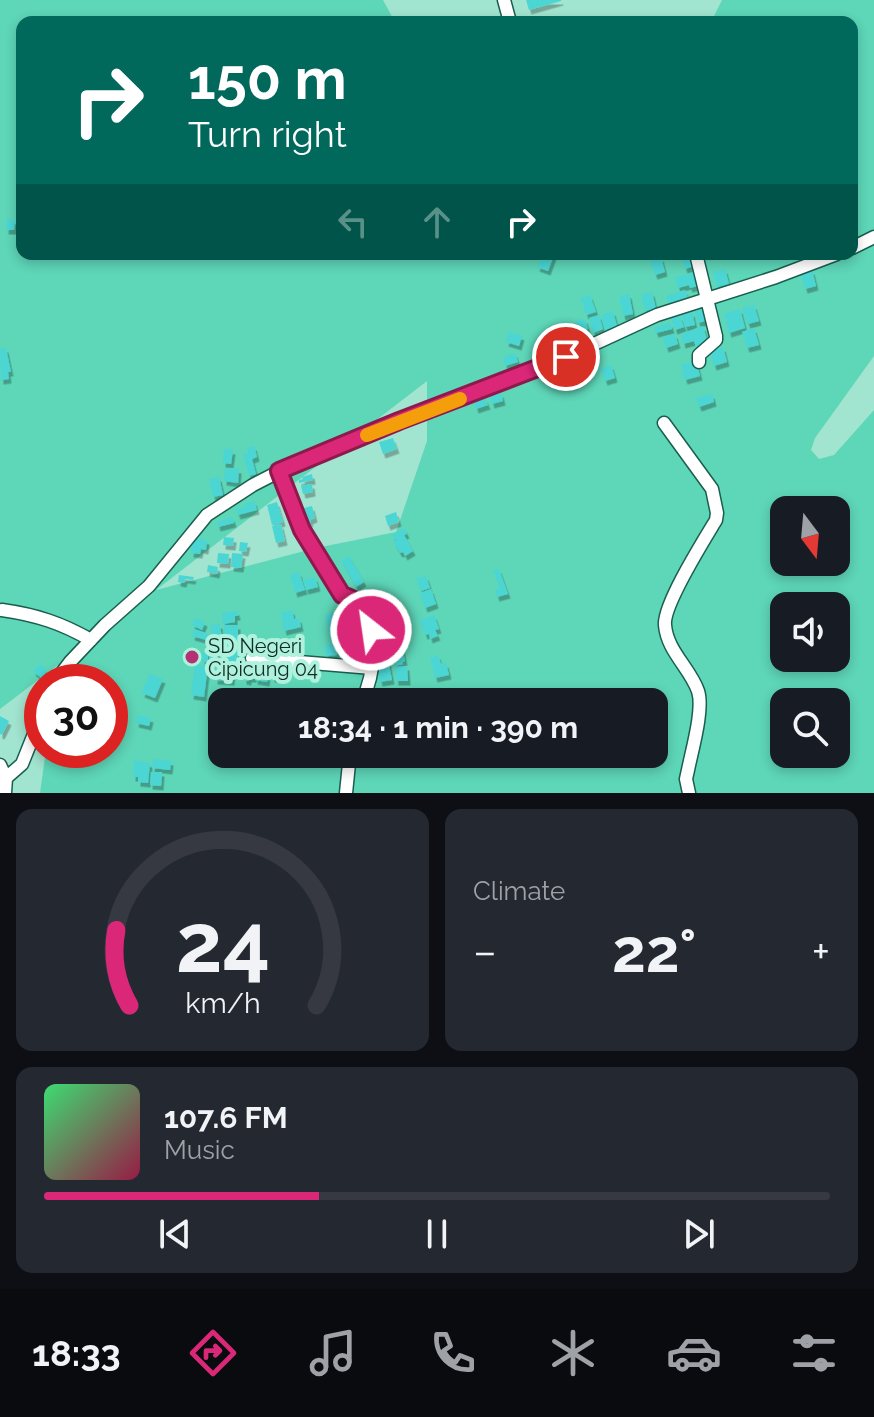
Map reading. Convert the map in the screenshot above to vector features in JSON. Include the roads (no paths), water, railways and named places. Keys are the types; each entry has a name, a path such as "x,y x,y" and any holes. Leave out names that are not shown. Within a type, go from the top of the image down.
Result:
{"street":[{"path":"698,260 716,340 702,351 699,362"},
{"path":"68,664 143,592 207,515 279,471 566,357 657,315 821,260"},
{"path":"664,423 712,489 717,513 666,612 664,624 677,658 698,688 701,701 686,779 689,793"},
{"path":"279,471 308,541 342,595 362,604 375,651 367,688"},
{"path":"2,610 37,615 91,640"},
{"path":"252,658 372,668"},
{"path":"6,778 24,759"},
{"path":"0,765 6,778 5,793"},
{"path":"346,793 349,768"}],"place":[{"name":"SD Negeri Cipicung 04","path":"192,657"}]}
